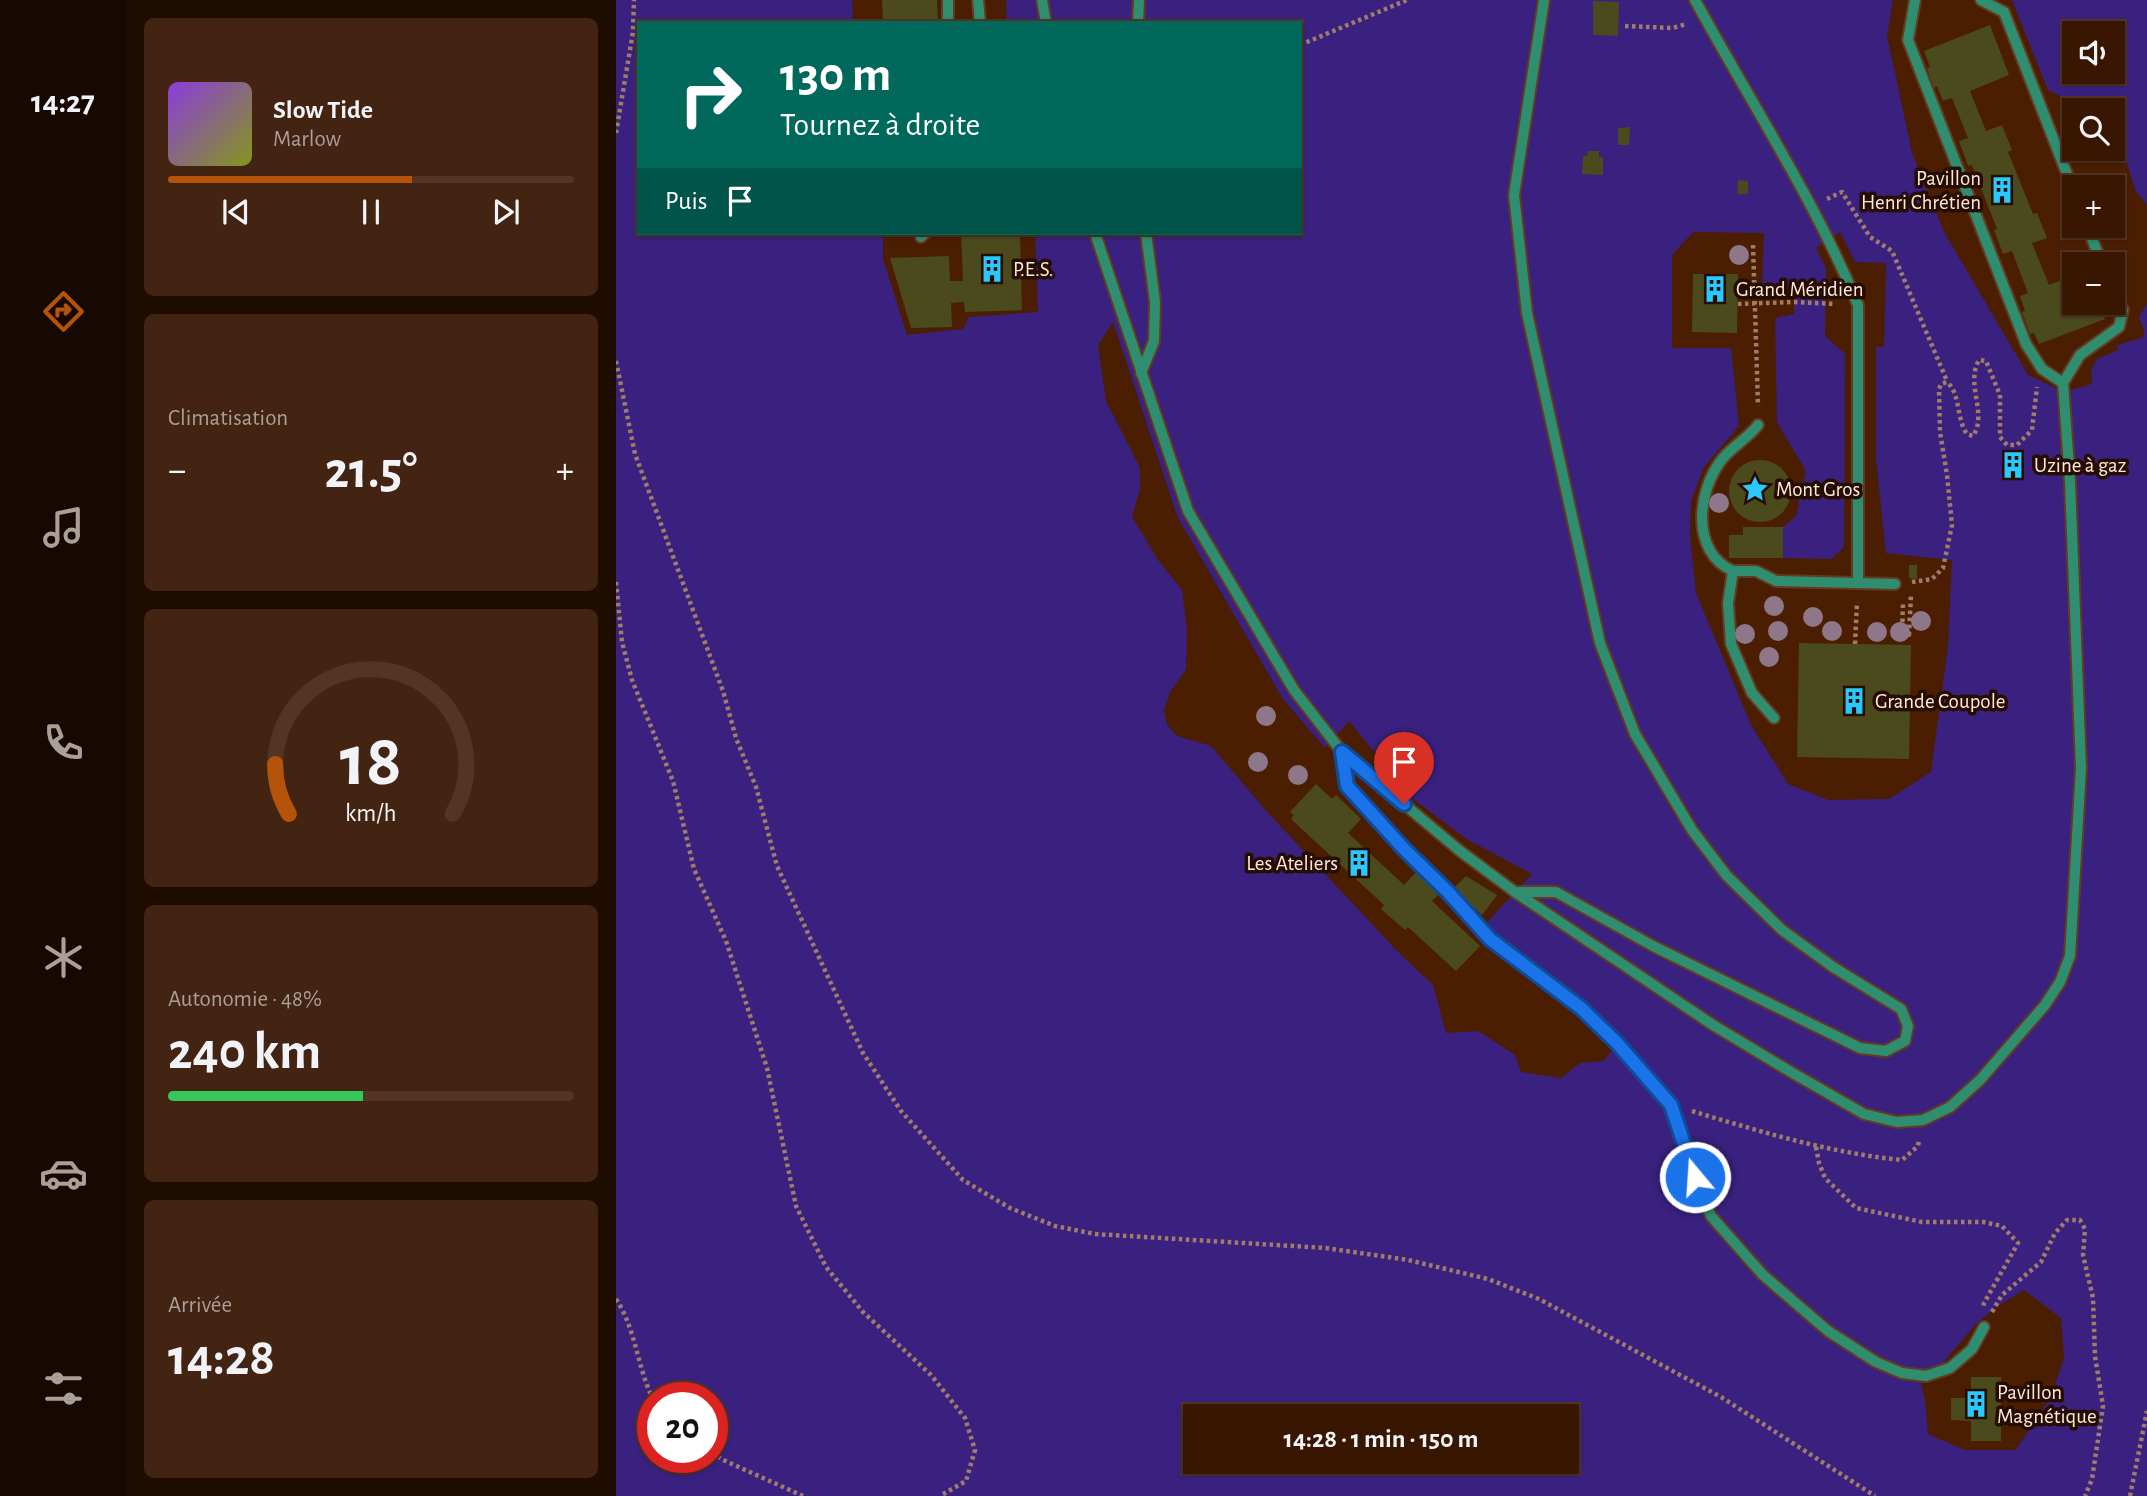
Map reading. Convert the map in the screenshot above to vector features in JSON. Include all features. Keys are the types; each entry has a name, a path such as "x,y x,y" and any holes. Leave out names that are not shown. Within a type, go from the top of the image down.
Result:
{"lane":[{"path":"947,0 948,21"},
{"path":"978,0 980,21"},
{"path":"1042,0 1046,21"},
{"path":"1138,21 1139,0"},
{"path":"1515,892 1556,892 1653,946 1860,1048 1886,1051 1905,1041 1908,1026 1901,1009 1833,967 1782,930 1727,876 1692,830 1634,734 1600,643 1527,313 1514,195 1544,0"},
{"path":"1695,0 1810,206 1842,266 1858,305 1858,583"},
{"path":"1916,0 1908,40 2026,344 2042,369 2063,383"},
{"path":"1981,0 2004,12 2067,175"},
{"path":"1097,235 1188,510 1294,690 1342,752 1460,851 1515,892 1713,1025 1864,1114 1898,1122 1923,1121 1950,1107 1980,1080 2045,1005 2060,982 2070,956 2081,768 2070,482 2063,383 2080,355 2119,327 2122,315"},
{"path":"1141,373 1154,341 1155,302 1146,235"},
{"path":"1758,425 1748,438 1724,457 1709,480 1701,512 1704,538 1721,565 1733,571 1756,571 1776,580 1895,584"},
{"path":"1733,571 1728,603 1731,644 1752,693 1774,718"},
{"path":"1342,752 1347,786 1404,849 1448,892 1490,939 1581,1008 1617,1043 1671,1105 1701,1195 1711,1216 1763,1275 1828,1331 1876,1362 1902,1373 1926,1376 1950,1368 1972,1349 1984,1327"}],"path":[{"path":"616,133 633,32 634,0"},
{"path":"1302,44 1407,0"},
{"path":"1625,26 1672,28 1689,23"},
{"path":"1810,206 1842,192 1870,237 1892,251 1947,382 1953,387 1962,427 1967,434 1973,436 1976,431 1973,382 1974,368 1979,360 1986,361 2000,395 2000,437 2007,445 2017,445 2032,430 2038,379"},
{"path":"1753,245 1758,425"},
{"path":"1738,304 1825,303"},
{"path":"616,361 635,454 723,691 736,738 756,788 777,866 863,1054 901,1111 962,1180 1010,1208 1055,1226 1095,1234 1326,1248 1408,1260 1489,1279 1539,1299 1721,1397 1875,1496"},
{"path":"1895,584 1903,590 1902,636 1909,635 1912,581 1932,579 1943,568 1952,525 1948,475 1940,432 1939,389 1941,384 1947,382"},
{"path":"616,582 622,642 632,680 673,781 694,869 726,941 767,1068 796,1206 826,1267 863,1312 931,1375 965,1418 975,1450 966,1481 940,1496"},
{"path":"1855,644 1856,628"},
{"path":"1671,1105 1816,1147 1902,1160 1918,1146 1923,1121"},
{"path":"1816,1147 1825,1178 1856,1208 1922,1222 1983,1222 2002,1226 2018,1242 1984,1303 1984,1327"},
{"path":"1984,1327 2002,1295 2041,1262 2055,1233 2067,1220 2080,1220 2085,1229 2084,1255 2093,1298 2095,1356 2103,1406 2092,1479 2085,1496"},
{"path":"616,1299 635,1340 648,1382"},
{"path":"2130,1496 2147,1411"},
{"path":"728,1462 803,1496"}],"shaded area":[{"path":"616,0 852,0 853,21 637,21 637,235 883,235 883,259 907,335 963,329 969,317 1038,312 1035,235 1302,235 1302,21 1007,21 1006,0 1893,0 1887,36 1912,153 1944,232 2028,375 2064,392 2092,384 2091,370 2097,359 2118,350 2117,345 2141,338 2145,334 2139,317 2147,304 2147,1496 616,1496","holes":["1693,232 1764,233 1762,287 1795,289 1794,314 1775,318 1777,422 1806,471 1796,516 1783,527 1783,558 1831,559 1844,547 1845,354 1825,336 1826,268 1816,248 1840,232 1855,262 1886,263 1884,347 1876,347 1876,459 1886,553 1952,560 1948,646 1931,772 1889,799 1828,800 1788,784 1751,725 1696,593 1690,536 1691,501 1704,467 1739,426 1731,348 1672,348 1672,255","1113,322 1178,518 1283,699 1325,748 1349,721 1393,769 1397,787 1468,840 1532,874 1488,921 1490,939 1617,1043 1604,1061 1580,1063 1561,1078 1521,1072 1515,1055 1478,1031 1446,1033 1433,985 1398,952 1269,814 1211,746 1177,736 1167,725 1164,710 1170,692 1186,669 1187,631 1182,590 1158,560 1132,517 1140,489 1140,468 1106,401 1098,345","2024,1290 2061,1318 2064,1357 2052,1395 2016,1450 1964,1450 1928,1434 1919,1373 1941,1365 1975,1325 1996,1307"]},
{"path":"2012,0 2147,0 2147,204 2136,192 2125,157 2125,98 2064,98 2048,90"}],"building":[{"path":"882,0 937,0 938,21 883,21"},
{"path":"1593,1 1619,2 1618,36 1593,35"},
{"name":"Pavillon Henri Chrétien","path":"1990,25 2009,75 1970,91 1986,131 2002,125 2012,150 2008,152 2033,214 2037,213 2047,238 2032,243 2049,285 2062,280 2062,315 2104,315 2105,319 2039,344 2034,333 2030,334 2022,312 2025,311 2020,296 2028,293 2012,251 2003,254 1994,230 1997,229 1972,165 1968,166 1959,141 1968,138 1952,98 1943,101 1937,86 1934,88 1924,51"},
{"path":"1630,127 1629,145 1618,145 1618,128"},
{"path":"1588,151 1599,151 1599,157 1603,157 1603,175 1582,174 1583,156 1587,156"},
{"path":"1738,180 1748,181 1748,194 1737,194"},
{"name":"P.E.S.","path":"961,235 1020,235 1022,310 965,312 964,302 951,303 952,327 911,328 890,258 949,256 950,281 963,281"},
{"name":"Grand Méridien","path":"1693,274 1738,274 1737,333 1692,332"},
{"name":"Uzine à gaz","path":"2004,455 2023,456 2022,475 2003,474"},
{"path":"1760,460 1772,462 1782,469 1789,479 1789,503 1782,513 1772,520 1760,522 1748,520 1738,513 1731,503 1729,491 1731,479 1738,469 1748,462"},
{"path":"1743,527 1783,527 1783,558 1729,558 1729,535 1743,535"},
{"path":"1909,565 1917,565 1917,579 1909,578"},
{"name":"Grande Coupole","path":"1799,643 1911,645 1909,759 1797,757"},
{"name":"Les Ateliers","path":"1316,784 1332,799 1336,795 1361,819 1348,833 1404,885 1417,871 1440,893 1432,901 1480,946 1456,971 1408,927 1405,930 1381,909 1384,905 1291,819 1294,815 1290,812"},
{"path":"1466,876 1497,895 1482,915 1453,889"},
{"name":"Pavillon Magnétique","path":"1971,1377 2001,1377 2001,1441 1971,1441 1971,1421 1951,1420 1951,1398 1971,1398"}],"place":[{"name":"Pavillon Henri Chrétien","path":"2002,190"},
{"name":"P.E.S.","path":"992,269"},
{"name":"Grand Méridien","path":"1715,289"},
{"name":"Uzine à gaz","path":"2013,465"},
{"name":"Mont Gros","path":"1755,489"},
{"name":"Grande Coupole","path":"1854,701"},
{"name":"Les Ateliers","path":"1359,863"},
{"name":"Pavillon Magnétique","path":"1976,1404"}],"route":[{"path":"1404,804 1342,752 1347,786 1404,849 1448,892 1490,939 1581,1008 1617,1043 1671,1105 1695,1177"}]}
